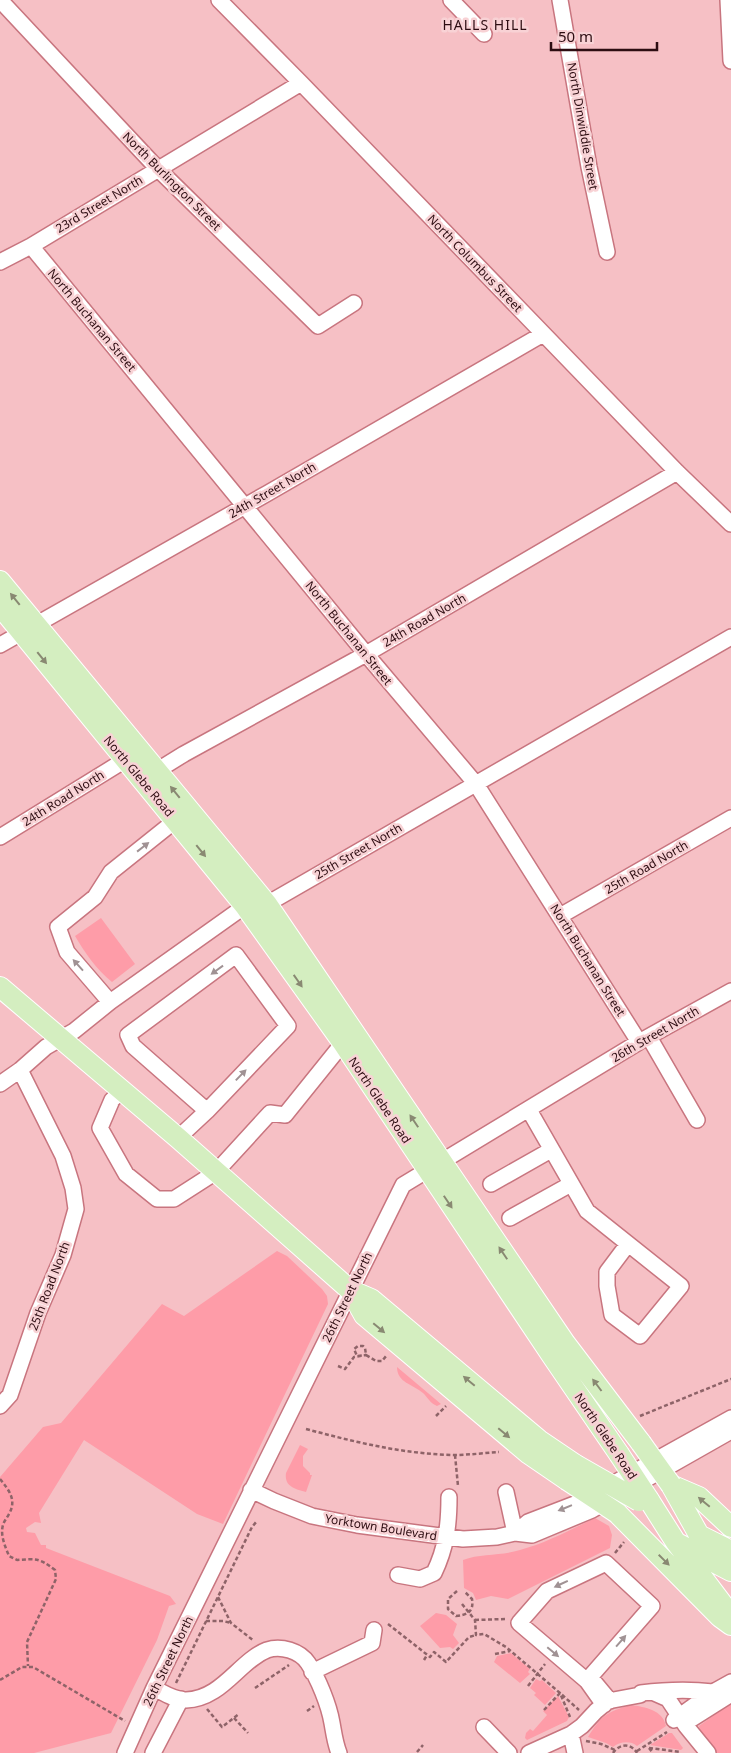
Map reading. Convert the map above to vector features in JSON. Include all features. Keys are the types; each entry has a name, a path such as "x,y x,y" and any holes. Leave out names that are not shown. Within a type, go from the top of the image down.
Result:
{"main road":[{"name":"North Glebe Road","path":"0,581 28,628 125,760 150,775 176,820 245,906 342,1043 641,1443 670,1485 699,1535 728,1567"},
{"name":"North Glebe Road","path":"0,606 28,628 150,775 267,904 619,1454 648,1503 731,1616"},
{"path":"0,987 178,1138 350,1290 364,1315 529,1454 648,1503 699,1535"},
{"path":"572,1472 720,1617 731,1625"},
{"path":"670,1485 699,1497 731,1527"},
{"path":"617,1514 728,1567"}],"street":[{"name":"North Burlington Street","path":"0,0 158,169 318,326 354,303"},
{"name":"North Columbus Street","path":"219,0 677,472 731,524"},
{"path":"451,0 484,34"},
{"name":"North Dinwiddie Street","path":"560,0 589,167 607,252"},
{"path":"728,0 731,61"},
{"name":"23rd Street North","path":"0,262 31,246 301,83"},
{"name":"North Buchanan Street","path":"31,246 366,654 476,784 560,916 698,1120"},
{"name":"24th Street North","path":"0,645 543,334"},
{"name":"24th Road North","path":"150,775 366,654 677,472"},
{"name":"25th Street North","path":"245,906 267,904 731,637"},
{"name":"24th Road North","path":"0,837 125,760"},
{"name":"25th Road North","path":"560,916 731,818"},
{"path":"110,1002 67,952 58,927 95,897 111,872 176,820"},
{"path":"0,1084 20,1070 46,1047 74,1031 110,1002 245,906"},
{"path":"178,1138 207,1110 288,1026 236,956 128,1035 133,1046 207,1110"},
{"name":"26th Street North","path":"125,1753 154,1688 403,1185 413,1177 529,1110 644,1039 731,991"},
{"path":"122,1090 112,1100 100,1128 126,1174 156,1199 174,1199 216,1172 270,1113 285,1115 342,1043"},
{"name":"25th Road North","path":"0,1406 10,1395 38,1313 63,1255 76,1208 63,1156 20,1070"},
{"path":"529,1110 587,1211 628,1244 680,1286 640,1336 612,1315 607,1286 608,1272 628,1244"},
{"path":"491,1184 551,1150"},
{"path":"510,1218 571,1184"},
{"name":"Yorktown Boulevard","path":"515,1533 528,1522 580,1502 731,1418"},
{"name":"Yorktown Boulevard","path":"251,1490 312,1516 357,1526 473,1539 515,1533 532,1535 592,1510 731,1430"},
{"path":"506,1492 515,1533"},
{"path":"401,1578 420,1579 434,1574 442,1556 453,1494"},
{"path":"606,1564 652,1606 590,1677 607,1703 587,1681 519,1623 547,1591 606,1564"},
{"path":"312,1672 372,1643 374,1630"},
{"path":"154,1688 175,1698 187,1700 200,1697 214,1691 237,1664 267,1650 280,1649 307,1652 312,1672 332,1722 339,1753"},
{"path":"678,1723 713,1692 731,1682"},
{"path":"529,1753 572,1728 582,1726 596,1711 607,1703 645,1693 692,1689 713,1692"},
{"path":"645,1693 668,1698 678,1723 698,1753"},
{"path":"678,1723 731,1694"},
{"path":"153,1753 175,1698"},
{"path":"678,1723 708,1753"},
{"path":"484,1727 509,1753"},
{"path":"572,1728 575,1753"}],"path":[{"path":"357,1356 354,1349 358,1346 363,1346 366,1356"},
{"path":"338,1366 345,1369 354,1357 357,1356 366,1356 376,1361 382,1361 387,1355"},
{"path":"638,1417 731,1379"},
{"path":"436,1416 446,1406"},
{"path":"306,1429 372,1446 418,1453 455,1455 505,1451"},
{"path":"453,1494 455,1455"},
{"path":"0,1479 11,1493 12,1505 3,1523 2,1535 9,1556 17,1560 30,1558 44,1561 54,1570 56,1579 27,1642 28,1666"},
{"path":"175,1698 206,1621 257,1521"},
{"path":"457,1591 448,1599 448,1609 456,1616 465,1616 473,1608 472,1600 464,1591"},
{"path":"218,1597 231,1623"},
{"path":"462,1604 476,1620 476,1635"},
{"path":"476,1620 514,1618 519,1623"},
{"path":"206,1621 231,1623 267,1650"},
{"path":"388,1624 430,1657 434,1652 446,1662 469,1638 484,1634 510,1651 584,1714"},
{"path":"495,1654 510,1651"},
{"path":"256,1688 307,1652"},
{"path":"528,1686 554,1653"},
{"path":"424,1660 427,1655"},
{"path":"0,1680 15,1670 28,1666 33,1667 126,1722"},
{"path":"544,1710 560,1693"},
{"path":"560,1693 572,1728"},
{"path":"211,1714 222,1727 239,1714"},
{"path":"234,1718 248,1733"},
{"path":"586,1741 601,1744 614,1751 618,1747 626,1745 637,1752 678,1723"},
{"path":"413,1748 418,1752 423,1745"},
{"path":"648,1746 681,1751"},
{"path":"648,1746 653,1753"}],"shaded area":[{"path":"101,918 135,964 112,982 91,960 75,936"},
{"path":"277,1251 287,1256 322,1289 327,1296 328,1304 223,1524 197,1514 84,1440 39,1513 41,1523 35,1522 26,1528 27,1532 35,1533 41,1545 46,1545 46,1548 170,1596 176,1604 169,1606 157,1640 111,1733 34,1753 0,1753 0,1477 43,1427 61,1423 162,1304 184,1316"},
{"path":"397,1367 441,1404 435,1405 423,1393 406,1383 400,1377"},
{"path":"300,1445 308,1449 303,1456 303,1466 312,1475 306,1492 292,1487 286,1478 286,1473"},
{"path":"595,1518 609,1526 612,1535 610,1548 508,1599 491,1596 476,1600 473,1593 464,1588 463,1560 477,1556 513,1552 530,1547"},
{"path":"436,1613 446,1615 457,1624 453,1635 459,1643 453,1649 450,1647 440,1648 420,1626"},
{"path":"511,1653 530,1669 528,1672 530,1674 520,1683 494,1662 497,1656"},
{"path":"536,1679 542,1680 556,1693 545,1705 534,1695 536,1693 530,1688"},
{"path":"558,1696 569,1717 567,1721 527,1740 525,1738 526,1733 530,1729 533,1731 547,1715 543,1711"},
{"path":"731,1703 731,1753 712,1753 697,1733 700,1730 699,1726"},
{"path":"631,1705 653,1710 661,1716 666,1726 637,1746 625,1742 613,1747 588,1737 605,1716"},
{"path":"672,1733 683,1748 681,1750 650,1745"}],"district":[{"name":"HALLS HILL","path":"485,24"}]}
